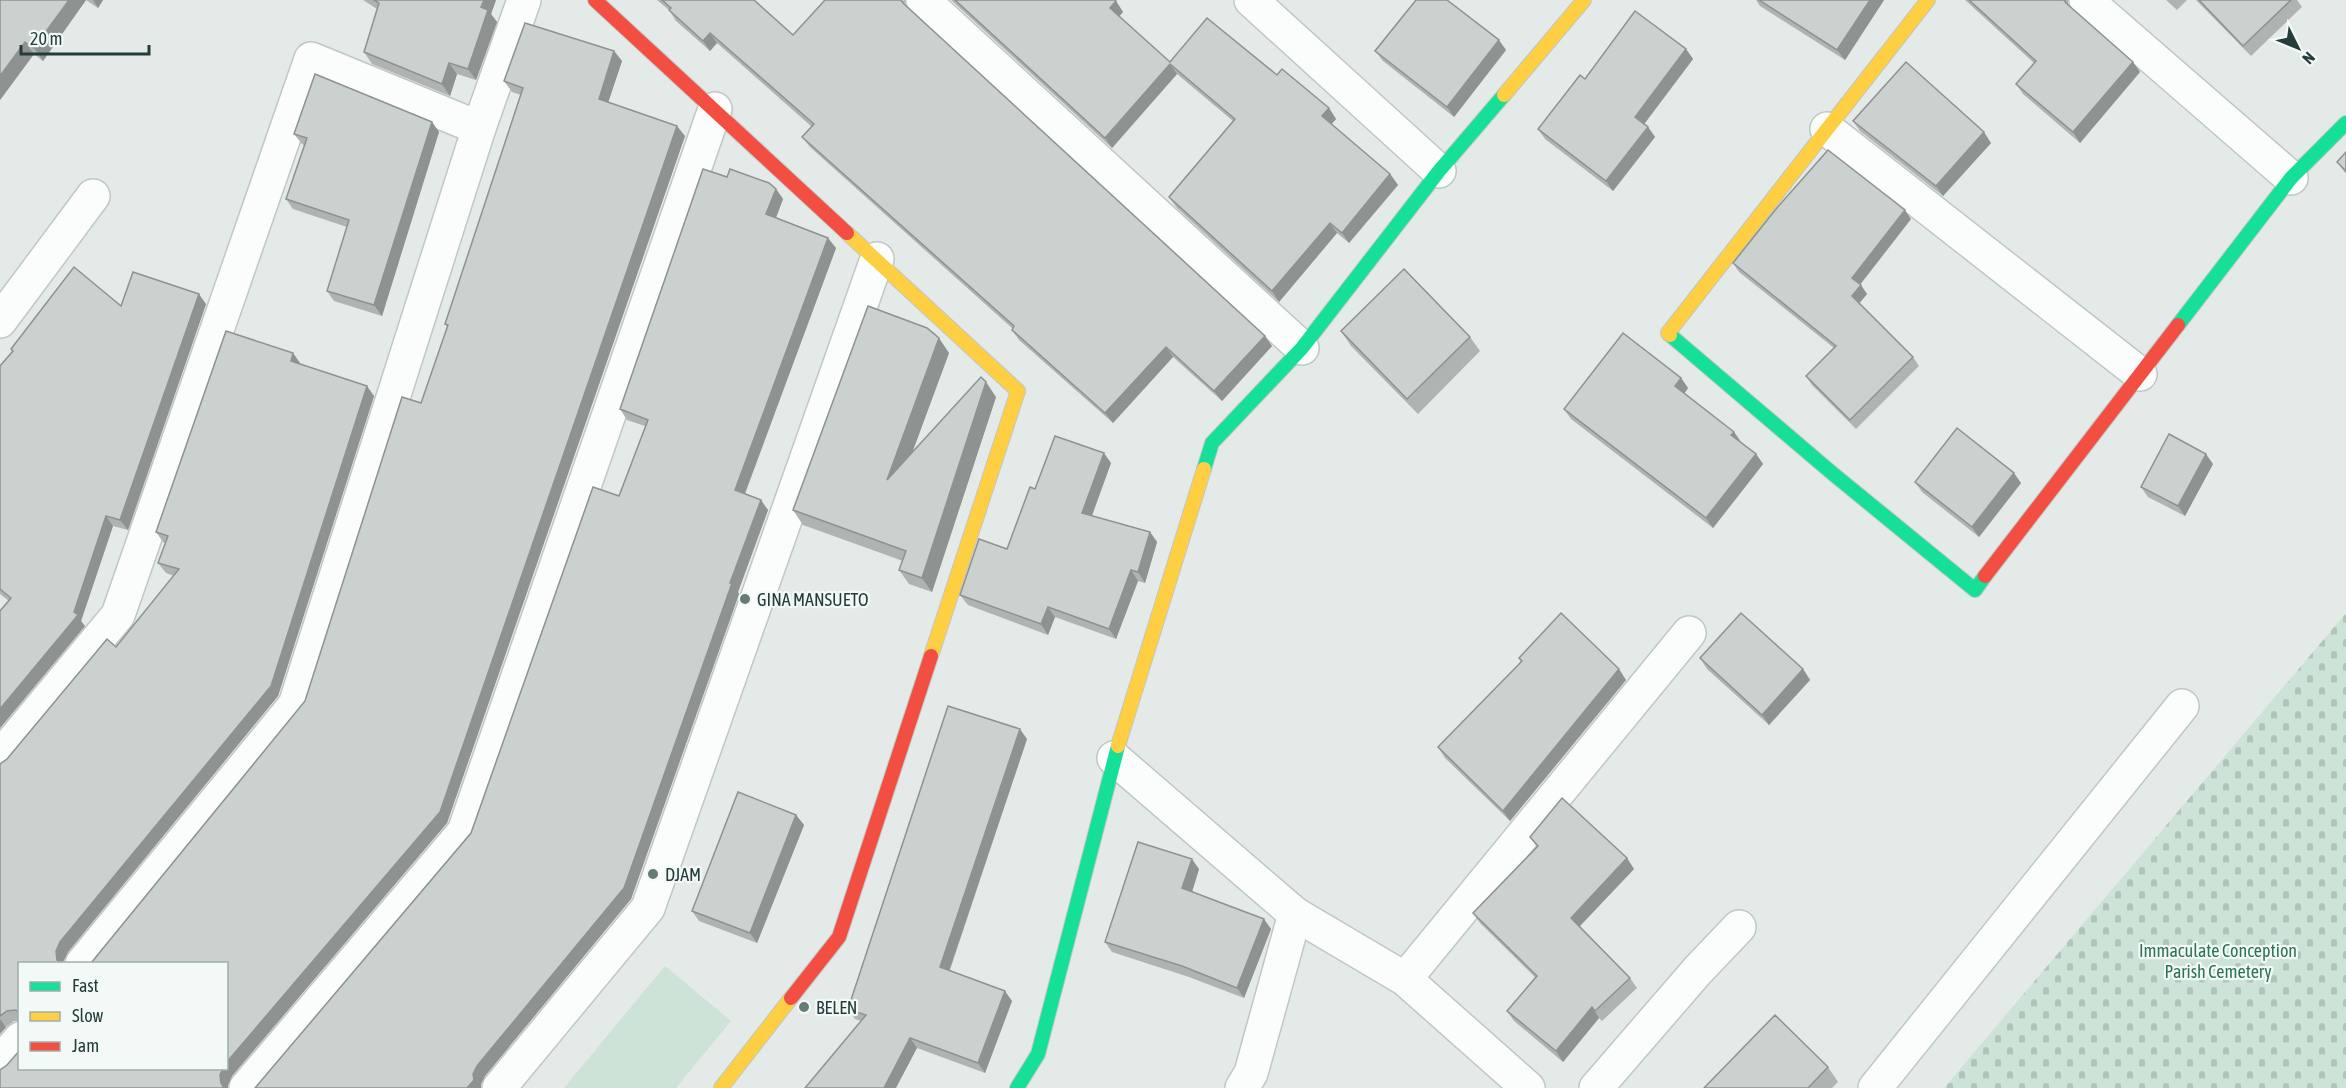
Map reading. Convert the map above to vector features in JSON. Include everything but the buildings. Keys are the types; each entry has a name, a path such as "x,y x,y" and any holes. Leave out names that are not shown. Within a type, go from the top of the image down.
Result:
{"street":[{"path":"83,962 295,705 479,128 524,0"},
{"path":"595,0 1018,391 839,937 721,1088"},
{"path":"923,0 1302,348"},
{"path":"1251,0 1440,171"},
{"path":"1017,1088 1038,1054 1114,758 1212,444 1302,348 1440,171 1584,0"},
{"path":"1928,0 1668,333 1832,473 1975,590 2291,178 2346,123"},
{"path":"2086,0 2291,178"},
{"path":"0,757 118,615 311,59 479,128"},
{"path":"246,1088 464,832 715,109"},
{"path":"1827,129 2140,374"},
{"path":"0,321 93,196"},
{"path":"499,1088 648,908 878,260"},
{"path":"1405,980 1689,633"},
{"path":"1875,1088 2182,706"},
{"path":"1114,758 1295,914 1405,980 1528,1088"},
{"path":"1254,1083 1295,914"},
{"path":"1596,1088 1698,970 1739,927"},
{"path":"0,1063 18,1041"}],"green space":[{"name":"Immaculate Conception Parish Cemetery","path":"2346,613 2346,1088 1944,1088"},
{"path":"665,966 731,1021 676,1088 564,1088"}],"traffic: fast":[{"path":"1204,469 1212,443 1302,348 1439,171 1504,95"},
{"path":"2178,325 2291,178 2346,123"},
{"path":"1670,335 1832,473 1975,590 1985,576"},
{"path":"1017,1088 1038,1054 1118,746"}],"traffic: slow":[{"path":"1504,95 1584,0"},
{"path":"1670,335 1668,333 1928,0"},
{"path":"847,233 1018,391 931,656"},
{"path":"1118,746 1204,469"},
{"path":"721,1088 791,998"}],"traffic: jam":[{"path":"595,0 847,233"},
{"path":"1985,576 2178,325"},
{"path":"791,998 839,937 931,656"}],"place":[{"name":"GINA MANSUETO","path":"745,599"},
{"name":"DJAM","path":"653,874"},
{"name":"BELEN","path":"804,1007"}]}
